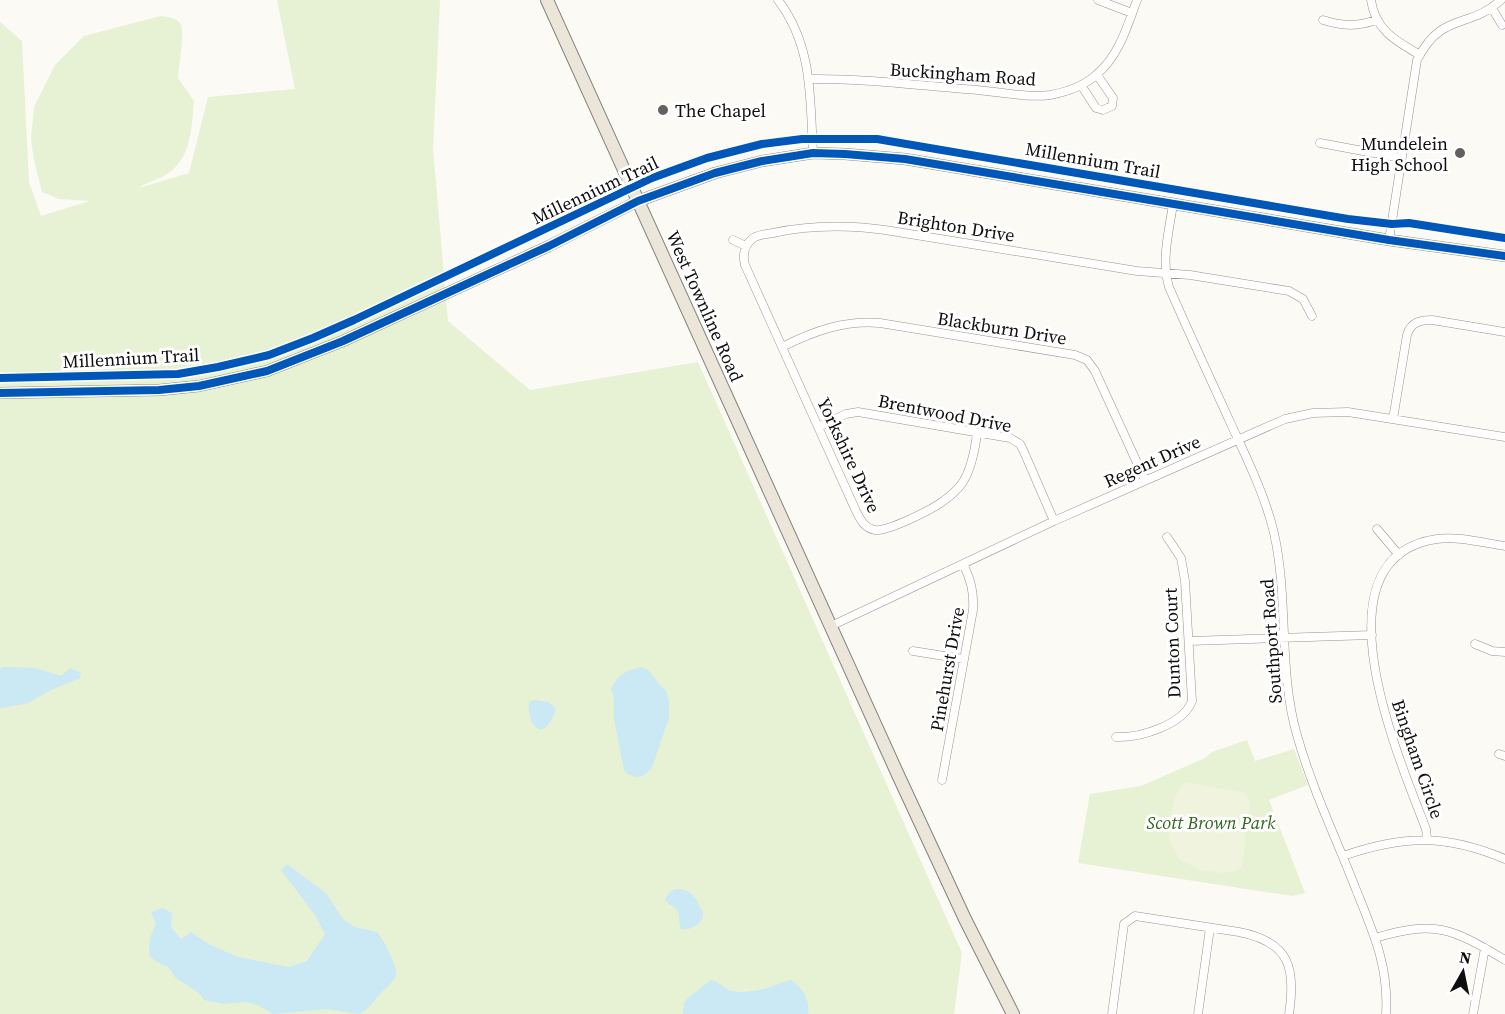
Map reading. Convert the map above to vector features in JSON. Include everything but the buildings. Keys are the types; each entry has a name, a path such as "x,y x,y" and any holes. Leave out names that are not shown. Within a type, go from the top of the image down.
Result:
{"main road":[{"name":"West Townline Road","path":"547,0 960,908 1013,1014"}],"street":[{"path":"778,0 800,38 808,79 813,153"},
{"path":"1098,0 1132,13"},
{"name":"Buckingham Road","path":"808,79 1040,95 1063,92 1097,75 1116,52 1137,0"},
{"path":"1371,0 1376,20 1391,38 1420,55"},
{"path":"1389,240 1413,82 1420,55 1432,36 1441,29 1449,24 1480,15 1501,0"},
{"path":"1492,8 1502,25"},
{"path":"1323,20 1348,26 1360,26 1376,20"},
{"path":"1081,85 1096,108 1103,111 1112,106 1113,98 1097,75"},
{"path":"1320,143 1401,158"},
{"path":"0,393 159,390 199,386 267,371 343,341 549,246 638,201 734,167 813,153 905,159 1389,240 1505,256"},
{"path":"1164,272 1164,258 1173,204"},
{"name":"Brighton Drive","path":"746,246 758,236 788,230 828,226 862,227 1137,271 1164,272 1289,291 1303,299 1312,316"},
{"path":"733,240 746,246"},
{"name":"Yorkshire Drive","path":"746,246 743,255 745,265 861,520 869,528 880,530 938,505 955,492 973,459 976,433"},
{"name":"Southport Road","path":"1164,272 1261,493 1274,533 1281,573 1287,682 1297,736 1381,954 1387,994 1386,1014"},
{"path":"1393,419 1407,335 1412,324 1420,320 1432,320 1505,332"},
{"name":"Blackburn Drive","path":"782,347 823,328 851,322 880,322 1074,355 1087,360 1095,371 1145,480"},
{"name":"Brentwood Drive","path":"818,427 846,414 858,412 1010,438 1020,444 1054,521"},
{"name":"Regent Drive","path":"831,626 1054,521 1285,419 1313,413 1348,412 1505,437"},
{"path":"1377,529 1399,555"},
{"name":"Dunton Court","path":"1116,737 1128,738 1149,732 1182,716 1192,701 1185,581 1181,558 1167,537"},
{"name":"Bingham Circle","path":"1427,839 1426,829 1385,715 1378,683 1371,612 1376,588 1383,574 1399,555 1413,546 1437,539 1505,546"},
{"name":"Pinehurst Drive","path":"942,780 973,610 974,593 971,579 963,564"},
{"path":"1190,641 1372,635"},
{"path":"1475,644 1492,651 1505,652"},
{"path":"913,651 963,659"},
{"path":"1343,856 1400,840 1427,839 1460,843 1505,859"},
{"path":"1112,1014 1122,934 1127,921 1135,916 1255,935 1267,940 1279,950 1287,961 1291,973 1293,990 1289,1014"},
{"path":"1198,1014 1209,928"},
{"path":"1375,938 1404,929 1432,928 1452,932 1505,960"},
{"path":"1473,1014 1485,948"}],"green space":[{"path":"277,0 440,0 433,149 448,321 530,390 698,362 962,953 954,1014 0,1014 0,22 22,41 29,182 41,216 90,201 59,199 42,192 31,139 34,107 55,65 84,36 161,16 176,20 182,27 178,78 194,101 188,143 185,153 173,169 139,188 189,173 208,97 295,89"},
{"name":"Scott Brown Park","path":"1247,740 1255,761 1294,749 1308,785 1269,800 1305,893 1292,896 1078,863 1090,794 1141,786 1205,758 1212,752"},
{"path":"1185,782 1245,793 1250,802 1242,869 1223,873 1201,870 1180,860 1169,841 1169,821 1175,796"}],"water":[{"path":"2,667 35,668 61,676 70,668 81,673 80,678 28,703 0,708 0,669"},
{"path":"641,667 649,671 667,693 669,718 652,768 643,776 636,777 627,774 624,770 614,719 614,696 611,690 622,674"},
{"path":"535,700 548,702 556,708 552,720 542,729 537,728 530,718 529,702"},
{"path":"287,864 327,894 342,918 354,927 377,932 390,953 396,971 395,978 360,1014 327,1009 273,1014 258,1005 244,1002 224,1004 204,1000 199,993 176,978 168,967 149,956 150,938 156,923 151,912 163,908 172,913 171,927 181,939 191,932 210,945 238,957 289,967 307,961 325,934 315,915 281,870"},
{"path":"677,889 696,898 703,911 701,921 691,928 681,929 678,911 665,899 671,891"},
{"path":"711,980 732,991 747,992 791,980 805,994 808,1014 683,1014 684,1003"}],"cycle path":[{"name":"Millennium Trail","path":"0,378 178,374 269,355 354,320 652,178 707,158 762,144 802,139 877,139 1348,219 1392,224 1409,223 1505,238"},
{"path":"0,393 159,390 199,386 267,371 343,341 549,246 638,201 715,173 762,161 813,153 905,159 1389,240 1505,256"}],"place":[{"name":"The Chapel","path":"663,110"},
{"name":"Mundelein High School","path":"1460,153"}]}
